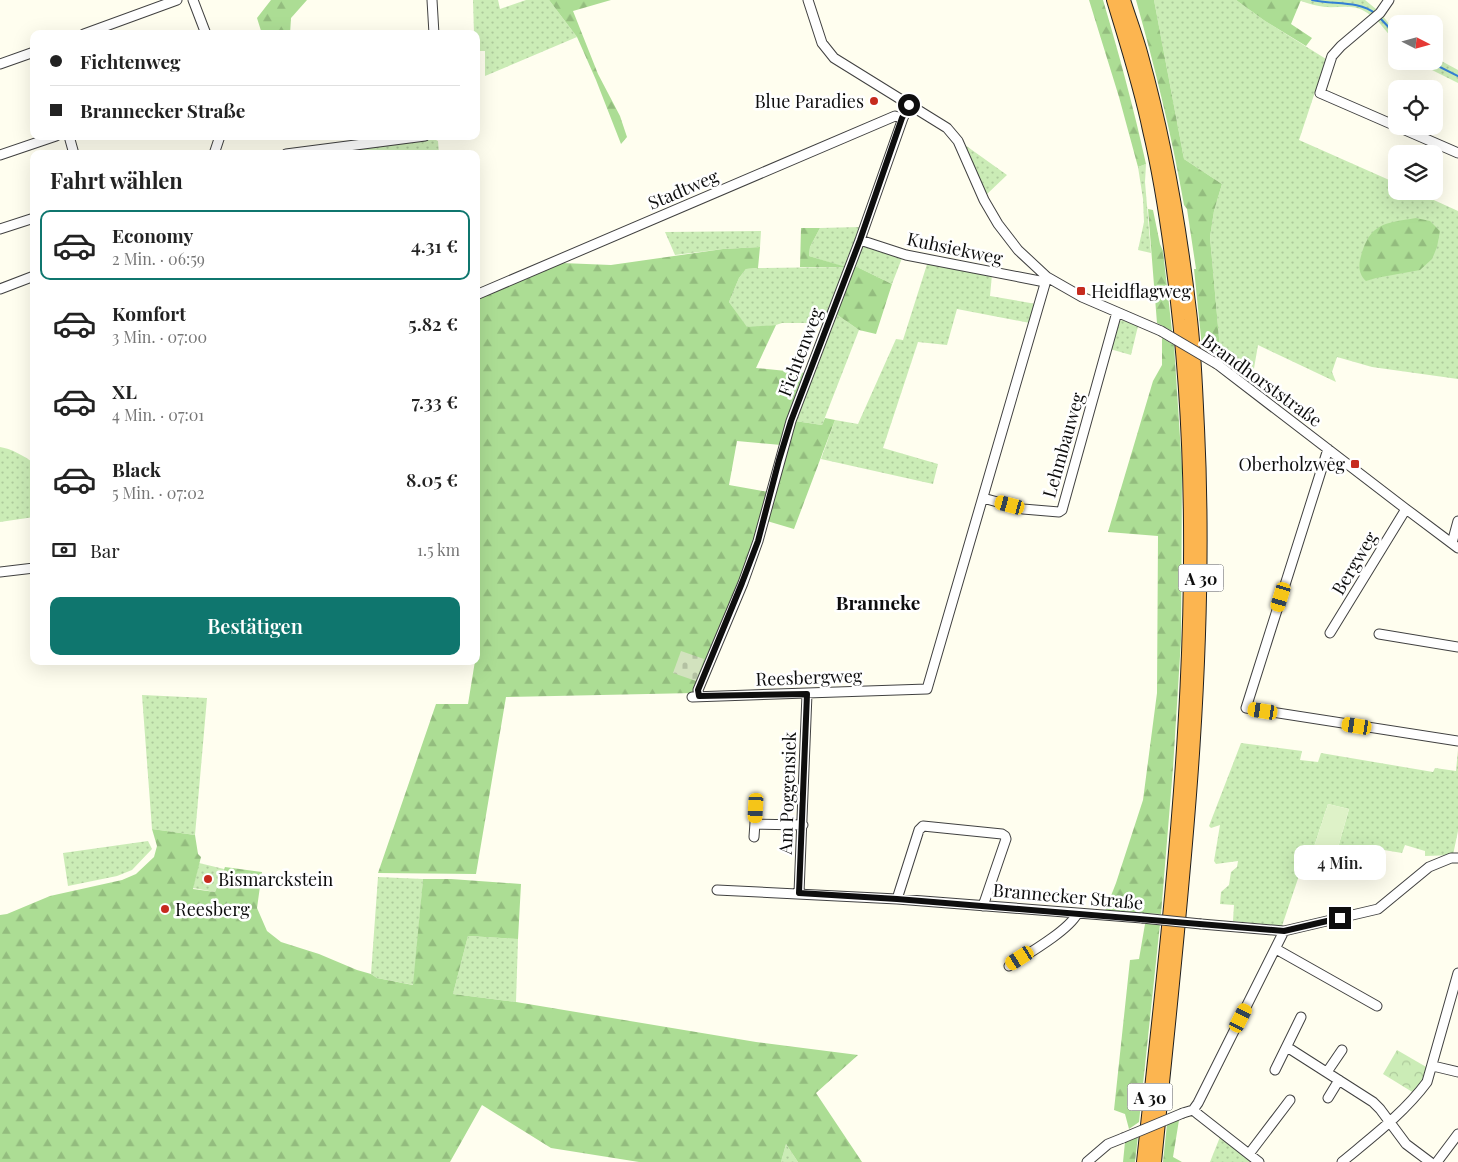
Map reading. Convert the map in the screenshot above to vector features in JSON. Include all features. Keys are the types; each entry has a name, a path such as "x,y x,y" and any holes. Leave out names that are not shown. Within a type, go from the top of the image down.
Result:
{"highway":[{"name":"A 30","path":"1113,0 1150,130 1168,229 1179,312 1190,474 1191,562 1181,773 1144,1162"},
{"name":"A 30","path":"1124,0 1142,56 1158,119 1175,204 1194,350 1201,474 1202,562 1199,672 1182,897 1155,1162"}],"street":[{"path":"95,30 177,0"},
{"path":"193,0 204,30"},
{"path":"432,0 434,30"},
{"name":"Brandhorststraße","path":"808,0 822,43 834,58 947,128 953,134 958,141 984,200 998,224 1018,250 1046,280 1161,331 1217,364 1455,545"},
{"path":"1389,0 1376,15 1332,56 1320,93 1458,153"},
{"path":"0,64 30,53"},
{"name":"Fichtenweg","path":"696,696 758,541 791,421 860,240 902,118 909,105"},
{"name":"Stadtweg","path":"480,293 895,116 902,118"},
{"path":"0,156 45,140"},
{"path":"317,150 394,140"},
{"path":"0,229 30,219"},
{"name":"Kuhsiekweg","path":"860,240 906,255 1046,280"},
{"path":"0,289 30,278"},
{"path":"983,498 1046,280"},
{"name":"Lehmbauweg","path":"983,498 1023,509 1059,512 1062,510 1117,312"},
{"path":"1328,449 1246,708 1458,741"},
{"name":"Reesbergweg","path":"696,696 928,689 983,498"},
{"name":"Bergweg","path":"1330,633 1406,509"},
{"path":"1455,545 1458,521"},
{"path":"0,572 30,570"},
{"path":"1379,634 1458,647"},
{"name":"Am Poggensiek","path":"799,893 807,694"},
{"path":"754,837 756,808"},
{"path":"755,824 803,824"},
{"path":"897,899 919,830 923,826 1002,834 1005,836 1006,840 983,906"},
{"name":"Brannecker Straße","path":"717,890 897,899 1284,931 1378,909 1429,867 1451,858 1458,858"},
{"path":"1009,966 1044,944 1074,920 1077,914"},
{"path":"1087,1162 1108,1144 1193,1110 1198,1104 1284,931"},
{"path":"1276,949 1377,1006"},
{"path":"1342,1162 1416,1097 1427,1082 1458,973"},
{"path":"1275,1070 1301,1017"},
{"path":"1286,1047 1373,1102 1406,1144 1430,1162"},
{"path":"1327,1072 1342,1050"},
{"path":"1433,1066 1458,1072"},
{"path":"1328,1098 1339,1080"},
{"path":"1248,1154 1290,1100"},
{"path":"1193,1110 1198,1116 1259,1162"},
{"path":"1437,1162 1458,1134"}],"green space":[{"path":"271,0 307,0 291,18 290,30 261,30 257,18"},
{"path":"473,0 498,0 500,9 526,0 549,0 577,37 485,76 485,51 480,51 480,30 474,30"},
{"path":"549,0 611,0 573,11 598,74 620,116 627,137 621,144 577,37"},
{"path":"1089,0 1103,0 1146,164 1138,167 1119,97"},
{"path":"1136,0 1154,0 1184,159 1222,184 1214,211 1210,237 1221,360 1202,347 1194,269 1196,269 1187,209 1184,205 1163,102"},
{"path":"1154,0 1236,0 1265,21 1326,59 1299,140 1388,179 1388,200 1434,200 1458,211 1458,379 1372,367 1337,357 1332,372 1336,382 1258,345 1251,386 1221,360 1210,237 1214,211 1222,184 1184,159"},
{"path":"1236,0 1301,0 1291,24 1312,38 1306,46 1265,21"},
{"path":"1301,0 1365,0 1376,9 1376,12 1371,16 1360,9 1322,7"},
{"path":"1382,15 1388,22 1388,33 1377,20"},
{"path":"1443,62 1458,70 1458,83 1432,70 1443,70"},
{"path":"417,140 436,140 438,141 439,150 342,150"},
{"path":"965,145 1007,175 986,195"},
{"path":"1146,164 1145,182 1151,253 1138,250 1144,222 1143,199 1138,167"},
{"path":"1148,209 1153,210 1163,251 1172,331 1157,323"},
{"path":"1416,218 1430,221 1440,231 1437,247 1432,259 1420,270 1366,281 1362,276 1360,264 1361,256 1369,237 1374,231 1387,224"},
{"path":"860,227 826,323 782,323 747,328 729,302 739,278 746,269 844,267 809,256 810,247 820,228"},
{"path":"801,228 820,228 810,247 809,256 846,267 800,267"},
{"path":"761,231 760,247 675,255 665,232"},
{"path":"863,244 902,258 892,284 853,265 860,246"},
{"path":"760,247 758,268 746,269 739,278 729,302 747,327 776,325 756,368 806,373 781,445 737,441 729,485 769,492 756,541 694,693 506,697 476,874 378,873 436,704 468,704 474,665 480,665 480,294 562,263 611,265 723,249"},
{"path":"929,258 992,274 990,296 1036,304 1030,323 957,309 947,345 918,342 883,448 938,464 933,484 821,459 835,420 858,424 896,339 903,340"},
{"path":"853,265 892,284 876,334 859,330 836,314"},
{"path":"836,314 859,330 822,425 795,421"},
{"path":"1123,320 1138,326 1131,355 1110,349 1119,321"},
{"path":"1162,338 1174,345 1182,468 1181,640 1161,914 1105,911 1143,800 1157,693 1158,536 1108,532 1153,381 1162,365"},
{"path":"825,418 835,420 794,529 767,521 795,421 822,425"},
{"path":"0,447 18,453 30,460 30,518 0,522"},
{"path":"681,651 704,659 696,681 673,673"},
{"path":"142,695 207,698 195,835 152,829"},
{"path":"1241,743 1302,751 1300,760 1318,762 1321,753 1433,772 1435,768 1456,771 1458,750 1458,831 1453,855 1425,856 1425,851 1405,845 1402,853 1384,850 1382,856 1365,856 1337,851 1349,809 1328,804 1314,847 1309,846 1282,926 1233,921 1234,905 1220,904 1221,892 1229,885 1231,872 1237,867 1238,861 1216,864 1214,861 1220,825 1211,828 1209,826"},
{"path":"1328,804 1349,809 1337,851 1314,847"},
{"path":"152,829 195,835 198,854 201,857 193,889 215,892 225,867 262,872 257,908 267,931 281,942 319,954 377,978 413,985 423,879 521,884 518,939 468,936 453,994 516,1002 756,1042 858,1055 816,1093 862,1162 798,1162 786,1144 781,1162 639,1162 551,1148 482,1105 450,1162 0,1162 0,915 7,914 50,896 122,880 136,874 154,857 157,846"},
{"path":"148,841 152,849 132,870 117,876 68,886 63,853"},
{"path":"199,863 224,869 215,892 193,888"},
{"path":"378,877 423,879 414,985 377,978 371,974"},
{"path":"1145,924 1160,924 1139,1122 1129,1129 1125,1114 1114,1110 1130,960 1139,959"},
{"path":"468,936 518,939 516,1002 453,994"},
{"path":"1397,1050 1428,1068 1423,1081 1414,1093 1383,1074"},
{"path":"1179,1120 1173,1157 1182,1162 1163,1162 1167,1124"},
{"path":"1138,1136 1135,1162 1123,1162 1125,1142"},
{"path":"1220,1137 1252,1162 1210,1162"},
{"path":"786,1144 798,1162 781,1162"}],"waterway":[{"path":"1312,0 1354,5 1376,14"},
{"path":"1379,17 1388,27"},
{"path":"1443,68 1458,76"}],"place":[{"name":"Blue Paradies","path":"874,101"},
{"name":"Heidflagweg","path":"1081,291"},
{"name":"Oberholzweg","path":"1355,464"},
{"name":"Bismarckstein","path":"208,879"},
{"name":"Reesberg","path":"165,909"}],"district":[{"name":"Branneke","path":"878,602"}],"route":[{"path":"909,105 902,118 860,240 791,421 758,541 698,690 699,696 807,694 799,893 1142,918 1284,931 1340,918"}]}
